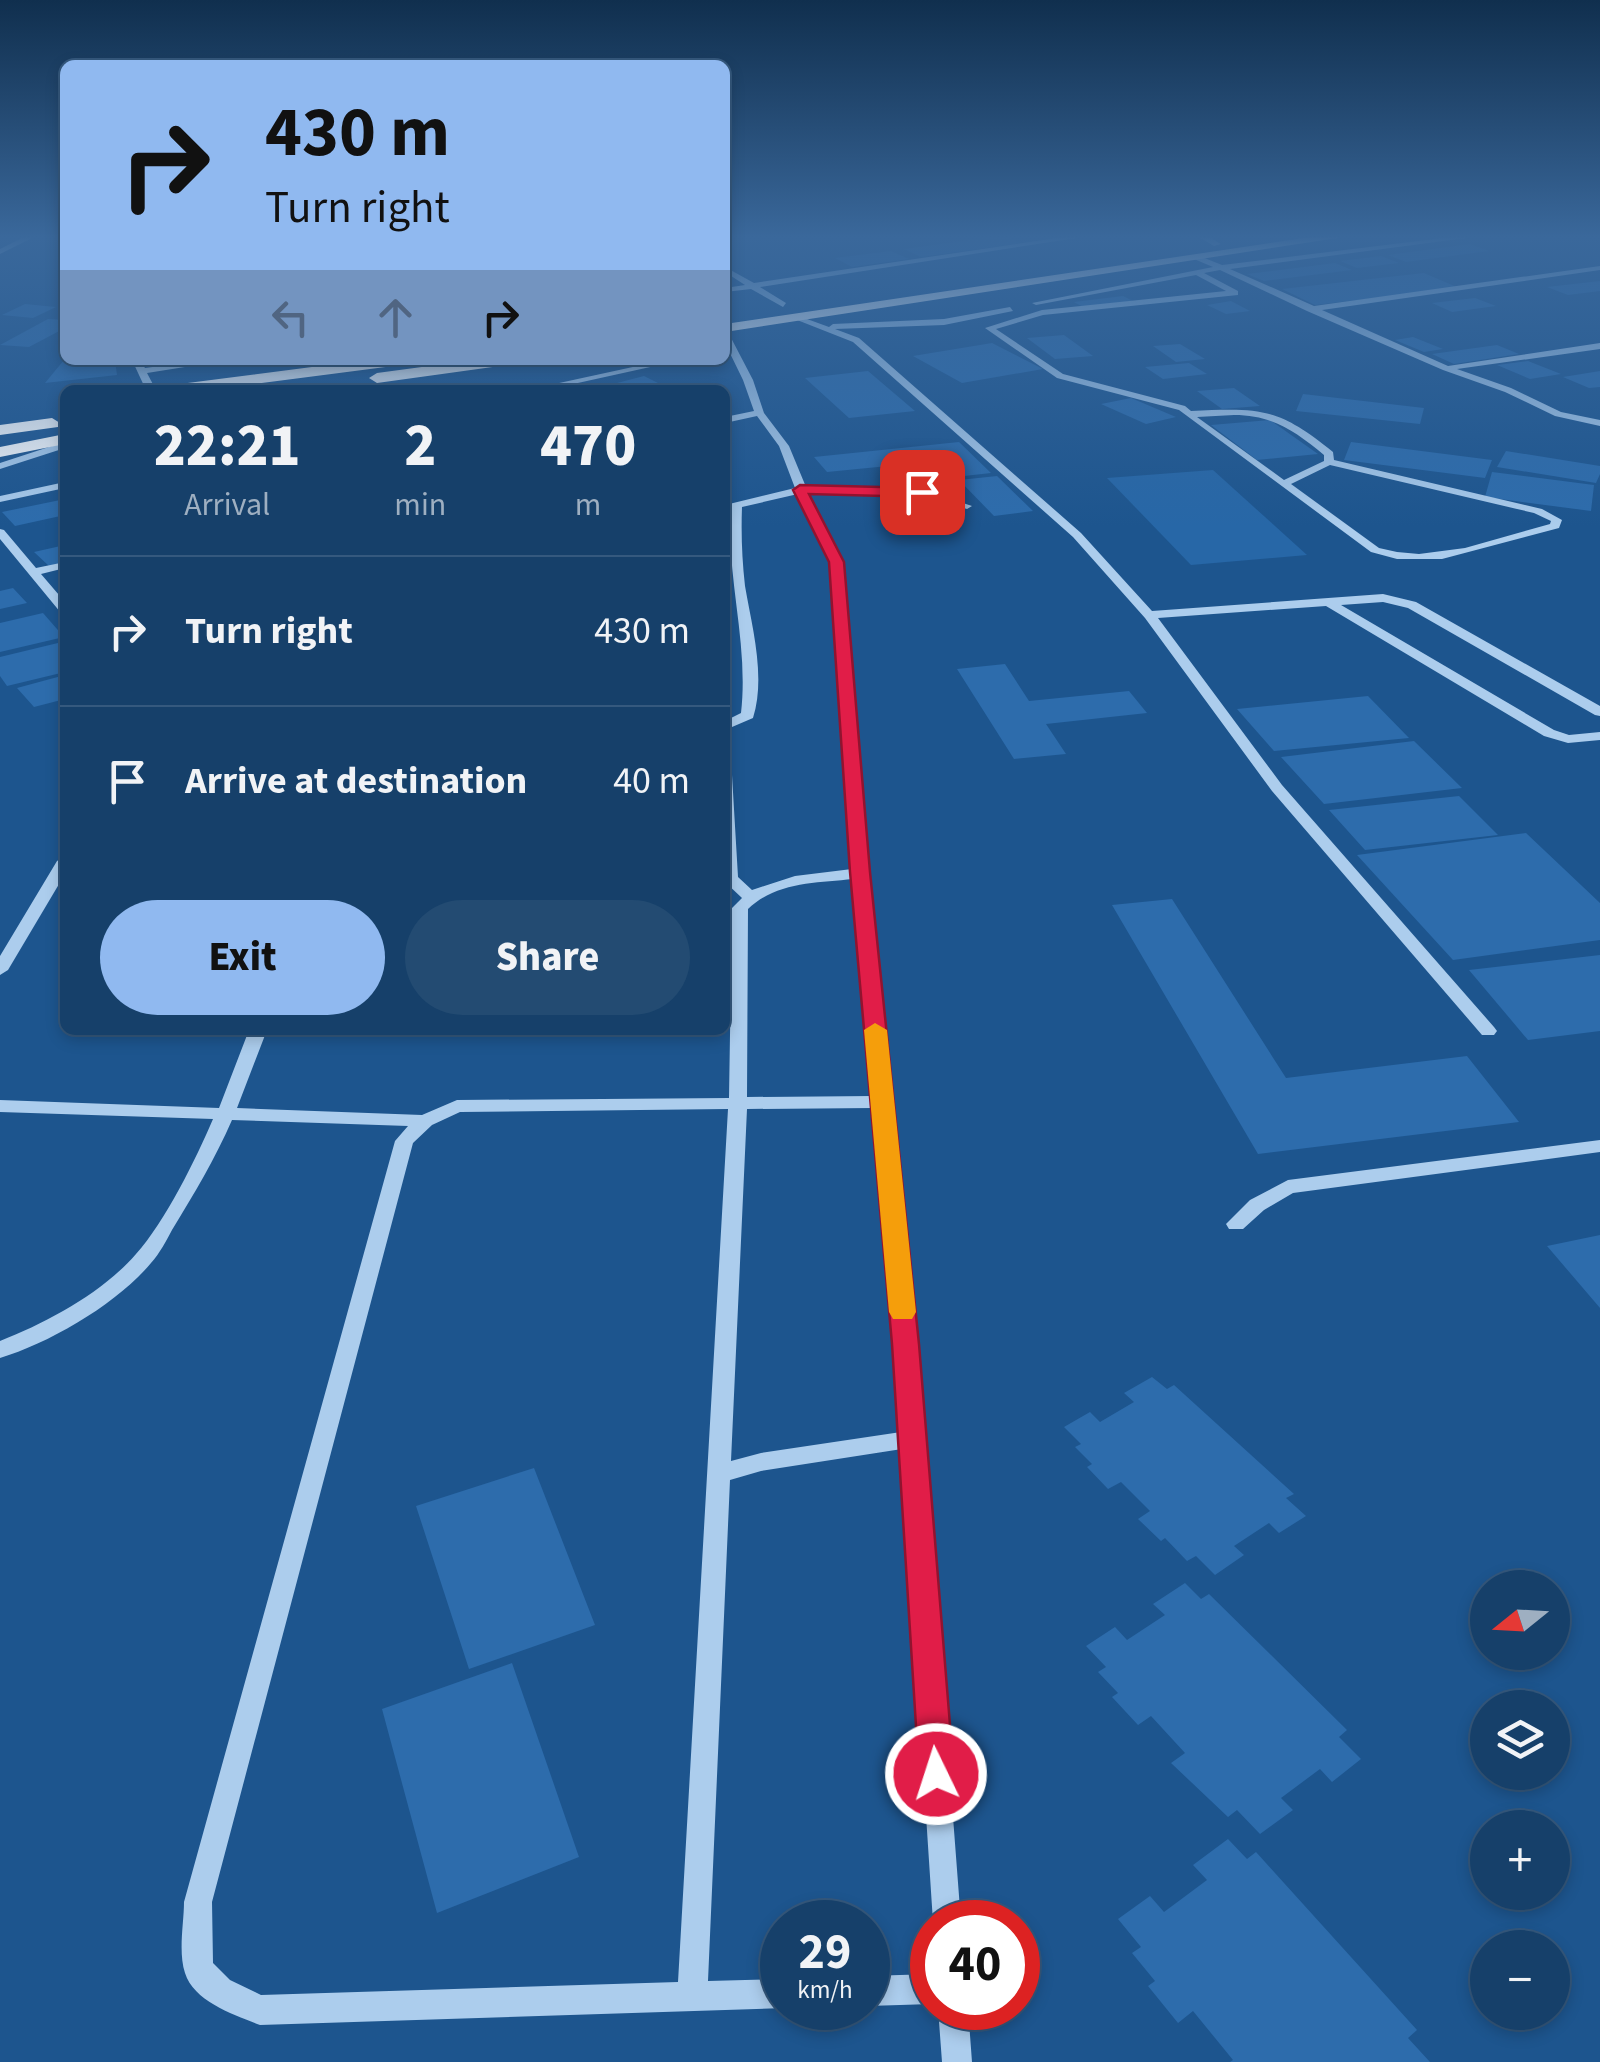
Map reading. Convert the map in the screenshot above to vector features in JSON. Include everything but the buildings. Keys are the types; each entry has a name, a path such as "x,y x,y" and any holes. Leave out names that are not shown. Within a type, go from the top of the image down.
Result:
{"highway":[{"path":"209,385 355,365"},
{"path":"326,385 471,365"},
{"path":"0,413 60,405"},
{"path":"0,430 60,422"},
{"path":"0,452 60,443"}],"street":[{"path":"837,333 856,340 1077,536 1149,615 1278,788 1488,1031"},
{"path":"997,333 1060,376 1182,408 1283,484 1374,550 1399,559 1424,560 1555,526 1557,520 1550,514 1329,462 1283,484"},
{"path":"1365,333 1558,414 1600,423"},
{"path":"1446,368 1600,346"},
{"path":"730,347 759,413 784,446 800,490 836,562 912,1439 945,1900"},
{"path":"139,365 149,385"},
{"path":"144,372 192,365"},
{"path":"556,385 654,365"},
{"path":"730,419 759,413"},
{"path":"1189,414 1270,413 1290,420 1329,454 1329,462"},
{"path":"0,466 60,444"},
{"path":"0,499 60,487"},
{"path":"731,507 800,490 922,492 966,506"},
{"path":"0,532 60,604"},
{"path":"730,553 754,682 748,715 730,724"},
{"path":"34,572 60,566"},
{"path":"1149,615 1383,598 1412,605 1600,712"},
{"path":"1331,604 1549,733 1568,739 1600,736"},
{"path":"0,970 60,869"},
{"path":"692,1997 738,1104 740,908 765,887 860,872"},
{"path":"730,878 750,896"},
{"path":"0,1350 102,1293 143,1260 185,1196 228,1114 256,1035"},
{"path":"760,1995 260,2010 219,1991 198,1969 198,1902 404,1141 425,1121 458,1106 882,1102"},
{"path":"0,1106 425,1121"},
{"path":"1236,1224 1257,1205 1288,1187 1600,1146"},
{"path":"719,1474 762,1462 912,1439"},
{"path":"955,2030 957,2062"}],"shaded area":[{"path":"1213,470 1307,555 1191,565 1107,478"}],"slow traffic":[{"path":"875,1030 902,1312"}],"route":[{"path":"922,492 800,490 836,562 860,872 906,1344 936,1774"}]}
